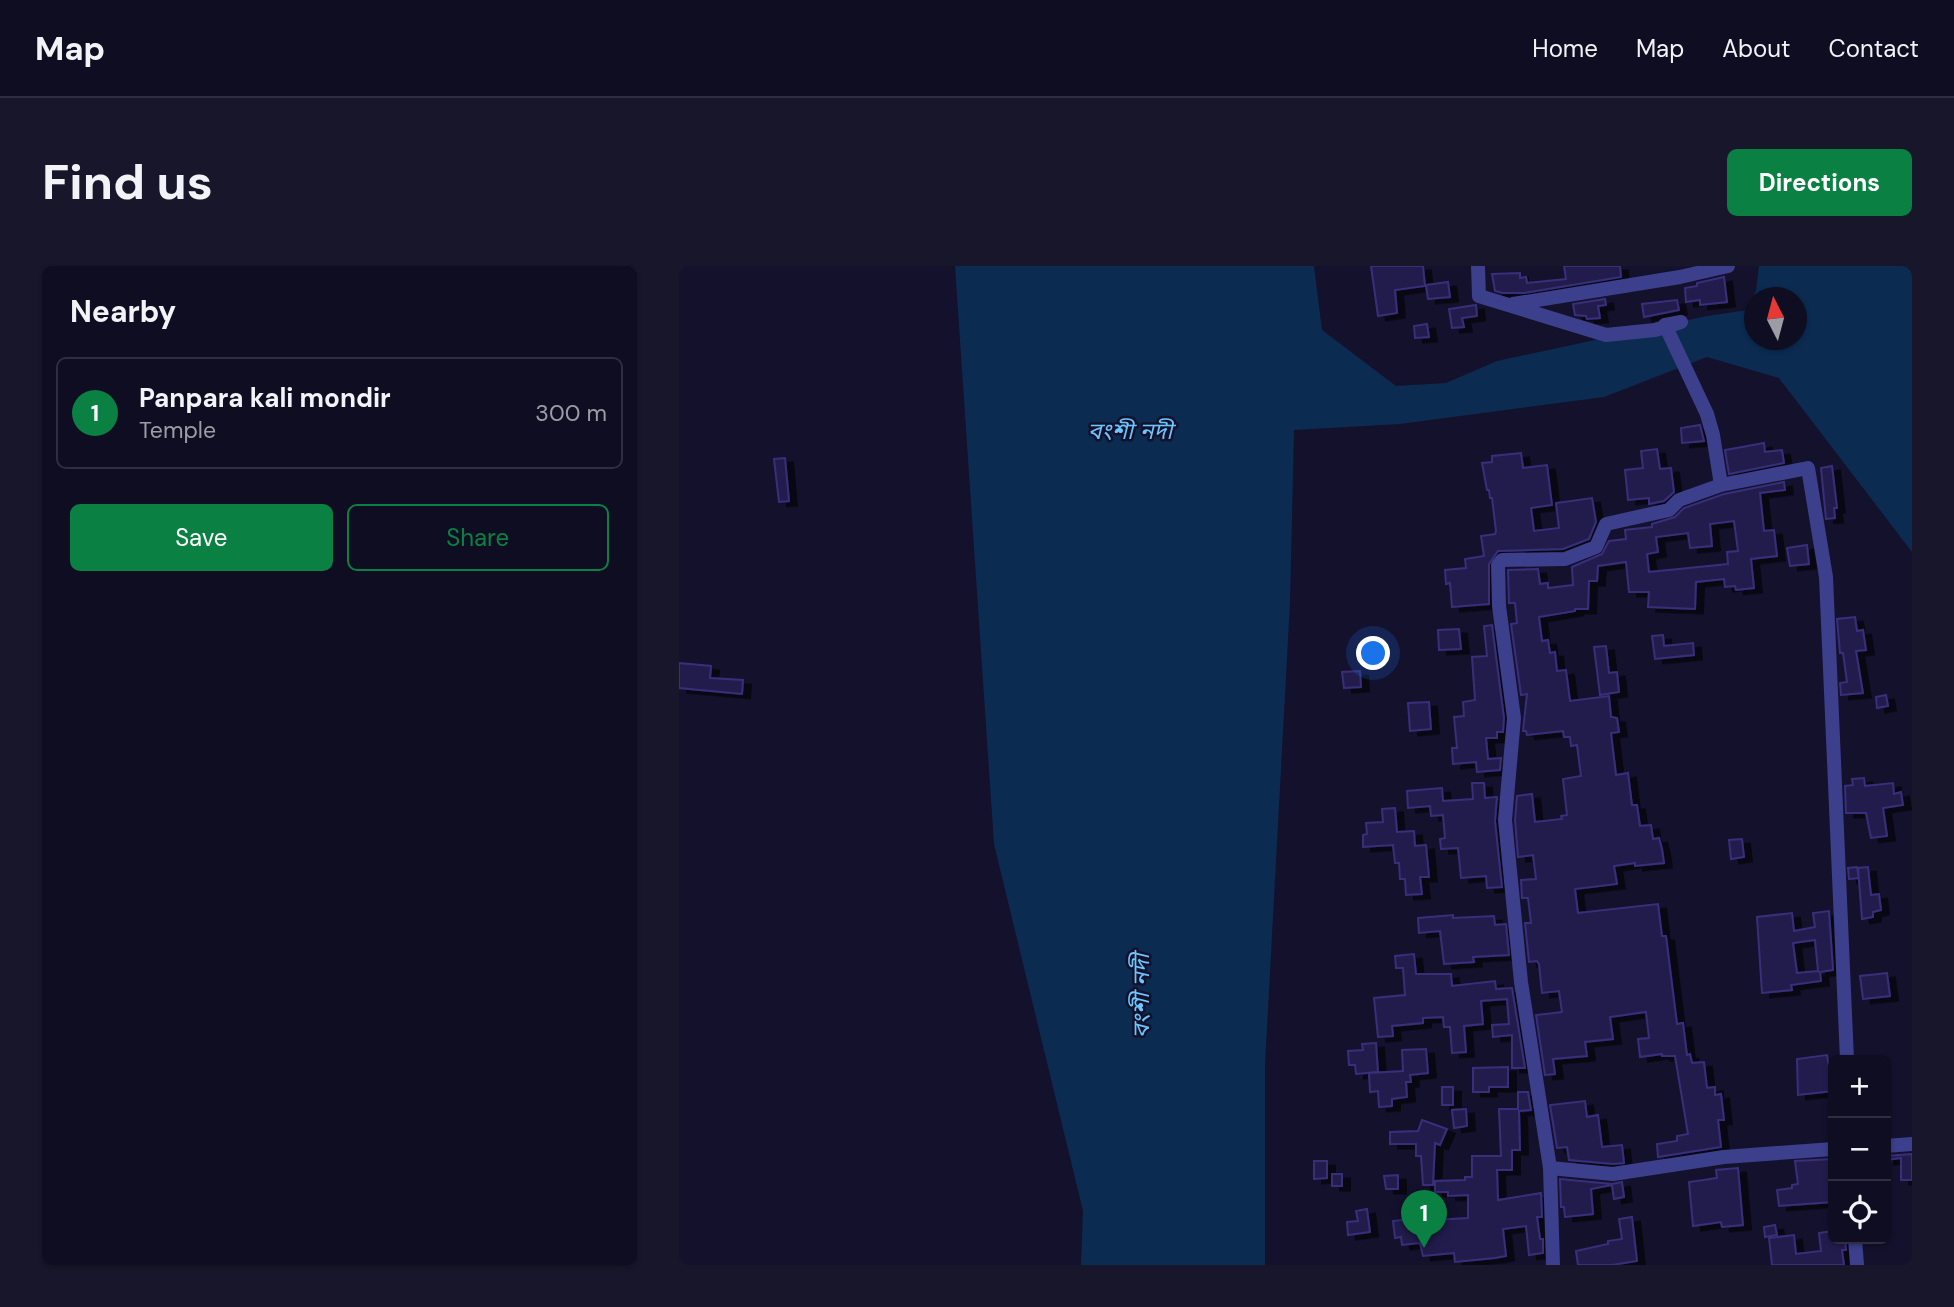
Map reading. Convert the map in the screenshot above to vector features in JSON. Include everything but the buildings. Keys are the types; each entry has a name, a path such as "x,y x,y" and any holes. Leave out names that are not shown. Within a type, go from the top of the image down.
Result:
{"street":[{"path":"1478,266 1479,296 1606,335 1655,330 1681,322 1665,325 1707,414 1721,485"},
{"path":"1512,304 1680,277 1728,266"},
{"path":"1553,1265 1550,1168 1521,982 1506,820 1514,718 1499,606 1498,565 1502,560 1565,559 1596,547 1606,524 1669,510 1679,500 1721,485 1808,468 1826,577 1847,1055"},
{"path":"1891,1146 1912,1144"},
{"path":"1550,1168 1613,1174 1724,1157 1828,1149"},
{"path":"1856,1244 1857,1265"}],"water":[{"name":"বংশী নদী","path":"955,266 1314,266 1322,330 1396,386 1446,383 1497,361 1744,311 1744,350 1807,350 1807,287 1756,287 1759,266 1908,266 1912,272 1912,552 1779,378 1707,357 1604,397 1400,424 1294,430 1290,602 1265,1065 1265,1265 1081,1265 1083,1211 994,844"}],"place":[{"name":"Panpara kali mondir","path":"1424,1248"}]}
